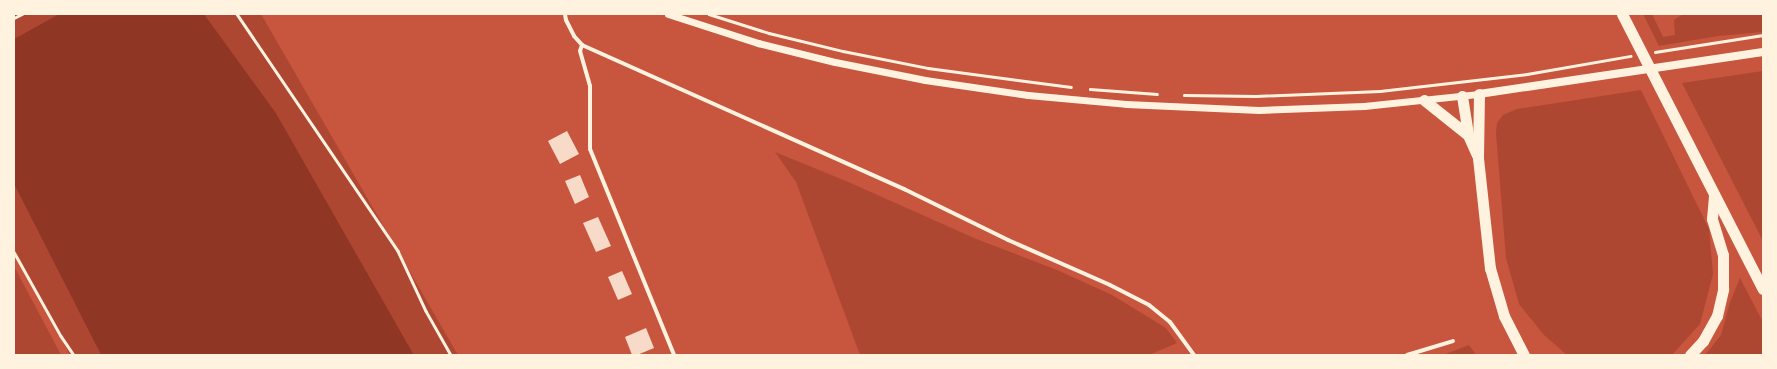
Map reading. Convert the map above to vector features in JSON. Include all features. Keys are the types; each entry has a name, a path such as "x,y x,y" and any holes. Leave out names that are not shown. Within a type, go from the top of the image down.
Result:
{"highway":[{"path":"1622,14 1763,289"},
{"path":"1479,94 1478,158 1490,268 1504,316 1521,351 1533,355"},
{"path":"1462,96 1468,135 1478,158"},
{"path":"1424,100 1468,135"},
{"path":"1690,355 1703,341 1717,316 1723,289 1723,255 1712,219 1714,196"}],"main road":[{"path":"1479,94 1763,52"}],"street":[{"path":"566,14 566,20 574,36 582,45 839,160 1008,240 1110,285 1149,305 1170,322 1194,355"},
{"path":"668,14 758,43 835,62 925,80 1028,95 1126,104 1259,110 1364,106 1479,94"},
{"path":"582,45 580,51 590,86 590,149 674,355"},
{"path":"1407,355 1453,341"}],"path":[{"path":"14,18 22,14"},
{"path":"237,14 398,252 426,311 451,355"},
{"path":"709,14 769,33 843,51 928,68 1077,88"},
{"path":"1710,44 1763,35"},
{"path":"1181,95 1256,96 1380,91 1527,74 1588,63"},
{"path":"1084,89 1159,94"},
{"path":"14,252 61,336 74,355"}],"shaded area":[{"path":"14,14 59,14 14,39"},
{"path":"59,14 204,14 276,113 414,355 101,355 14,184 14,39"},
{"path":"204,14 261,14 458,355 414,355 276,113"},
{"path":"1643,14 1652,14 1663,37 1675,35 1674,20 1683,14 1763,14 1763,32 1718,36 1659,46"},
{"path":"1763,71 1763,241 1682,83"},
{"path":"1641,90 1709,229 1713,274 1700,324 1672,355 1567,355 1544,335 1519,304 1506,258 1496,133 1497,123 1503,115 1517,109"},
{"path":"775,152 846,181 974,238 1057,270 1112,295 1166,328 1177,343 1149,355 860,355 796,182"},
{"path":"14,184 101,355 70,355 14,248"},
{"path":"14,266 61,355 14,355"},
{"path":"1740,278 1763,322 1763,355 1705,355 1721,335 1730,302"},
{"path":"1469,345 1476,355 1443,355"}],"building":[{"path":"567,131 579,154 560,164 548,141"},
{"path":"580,175 589,197 575,204 565,181"},
{"path":"598,217 611,246 596,252 583,223"},
{"path":"622,271 632,294 618,300 608,277"},
{"path":"646,328 654,348 637,355 632,355 625,337"}]}
